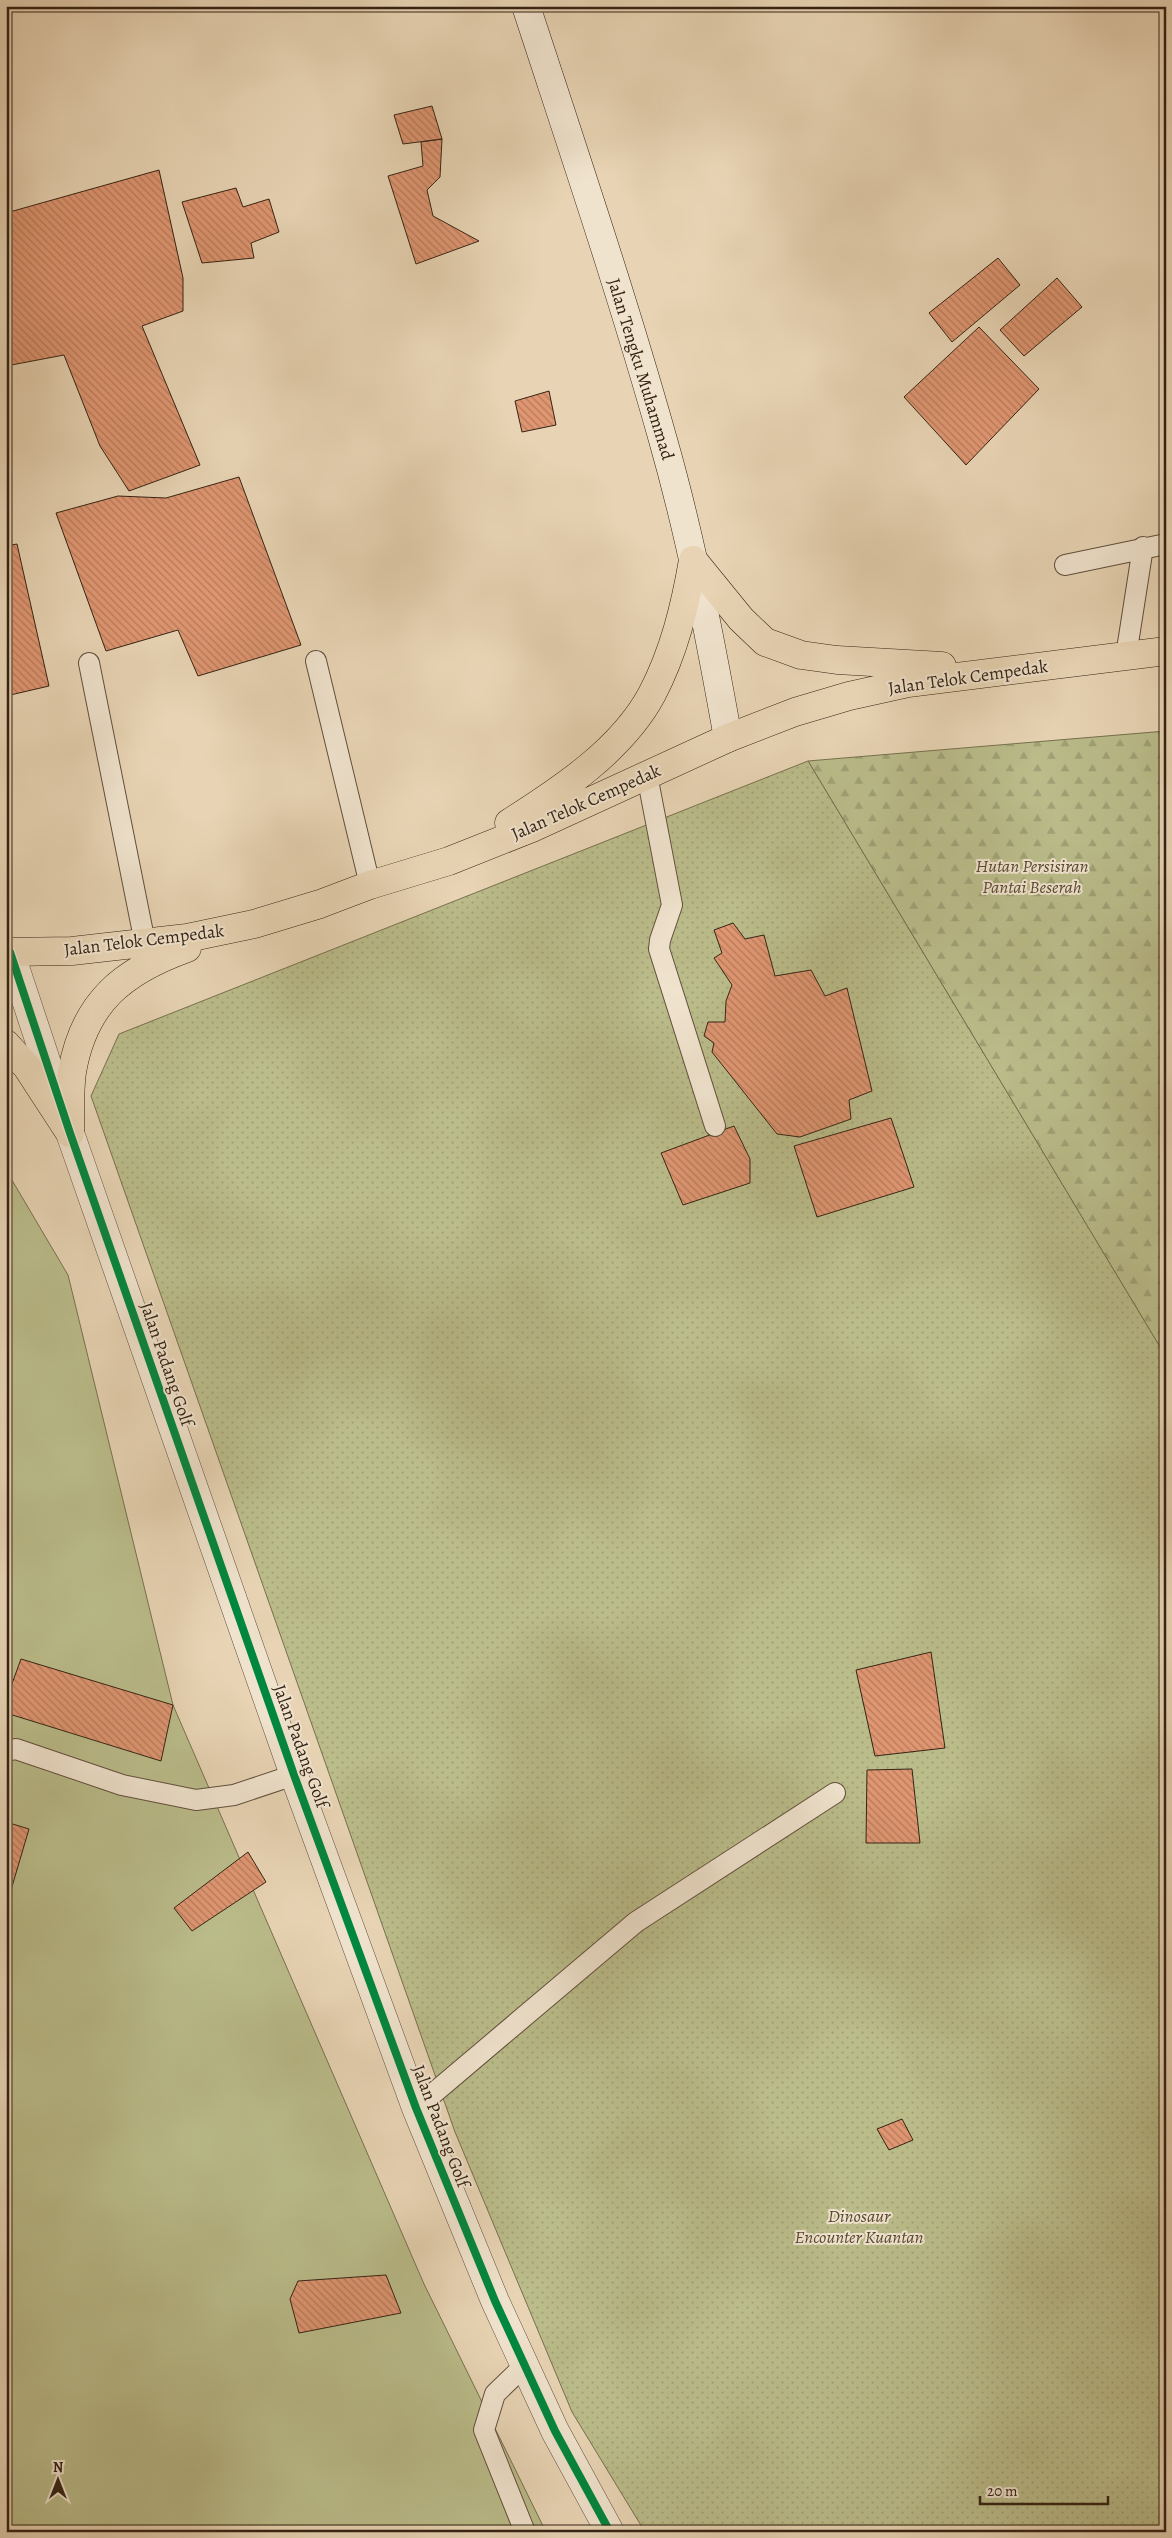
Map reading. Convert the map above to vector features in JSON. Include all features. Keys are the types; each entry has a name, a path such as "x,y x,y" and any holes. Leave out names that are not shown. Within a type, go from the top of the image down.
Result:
{"main road":[{"path":"693,560 741,620 765,642 801,655 886,664 1023,669"},
{"path":"449,861 527,812 581,773 623,734 651,695 669,656 684,610 693,560"},
{"name":"Jalan Telok Cempedak","path":"8,952 72,951 187,938 254,924 320,904 370,885 449,861 532,828 728,738 795,712 849,696 908,684 1166,651"},
{"path":"70,1134 72,1073 81,1036 96,1006 120,980 155,959 254,924"},
{"path":"6,1044 27,1067 70,1134"}],"street":[{"name":"Jalan Tengku Muhammad","path":"526,6 599,230 661,432 693,560 728,738"},
{"name":"Jalan Padang Golf","path":"8,952 294,1775 416,2108 495,2301 524,2365 555,2431 610,2532"}],"lane":[{"path":"1065,565 1142,547 1166,544"},
{"path":"1126,656 1142,547"},
{"path":"316,661 370,885"},
{"path":"90,663 145,943"},
{"path":"647,775 672,905 660,940 660,949 714,1126"},
{"path":"6,1751 16,1749 122,1784 196,1800 234,1795 294,1775"},
{"path":"416,2108 636,1922 835,1793"},
{"path":"524,2365 495,2394 484,2430 525,2532"}],"green space":[{"path":"609,6 651,6 611,11"},
{"name":"Hutan Persisiran Pantai Beserah","path":"1166,731 1166,1357 808,761"},
{"name":"Dinosaur Encounter Kuantan","path":"808,761 1166,1357 1166,2532 645,2532 572,2412 455,2132 91,1096 119,1034"},
{"path":"6,1170 68,1275 173,1705 424,2284 546,2532 6,2532"}],"building":[{"path":"432,106 442,139 403,144 394,115"},
{"path":"442,139 440,177 427,190 433,216 479,241 416,264 388,176 423,166 421,142"},
{"path":"159,170 183,278 183,311 142,326 200,465 129,491 100,446 64,355 6,366 6,213"},
{"path":"236,188 243,207 269,199 279,232 251,243 254,258 202,263 182,202"},
{"path":"998,258 1020,285 952,342 929,313"},
{"path":"1057,278 1082,307 1024,356 1000,330"},
{"path":"979,327 1039,389 966,465 904,397"},
{"path":"549,391 556,425 522,432 515,401"},
{"path":"239,477 301,645 198,676 178,630 106,651 56,513 118,496 166,498"},
{"path":"17,544 49,686 6,696 6,546"},
{"path":"733,923 745,939 764,935 775,976 811,970 825,996 847,988 872,1091 849,1100 851,1119 800,1137 777,1134 712,1052 714,1043 704,1036 708,1022 725,1022 726,1001 732,985 714,958 722,953 714,930"},
{"path":"891,1118 914,1187 817,1217 794,1146"},
{"path":"734,1126 750,1159 750,1183 683,1205 661,1153"},
{"path":"931,1652 945,1748 875,1756 856,1670"},
{"path":"21,1659 173,1705 161,1761 6,1713 6,1700"},
{"path":"912,1769 920,1843 866,1843 867,1770"},
{"path":"6,1822 29,1829 6,1907"},
{"path":"248,1852 266,1882 192,1931 174,1908"},
{"path":"902,2119 913,2140 889,2150 877,2129"},
{"path":"386,2275 401,2313 299,2333 290,2299 298,2281"}],"cycle path":[{"path":"10,952 70,1133 294,1775 416,2108 495,2301 555,2431 610,2532"}]}
